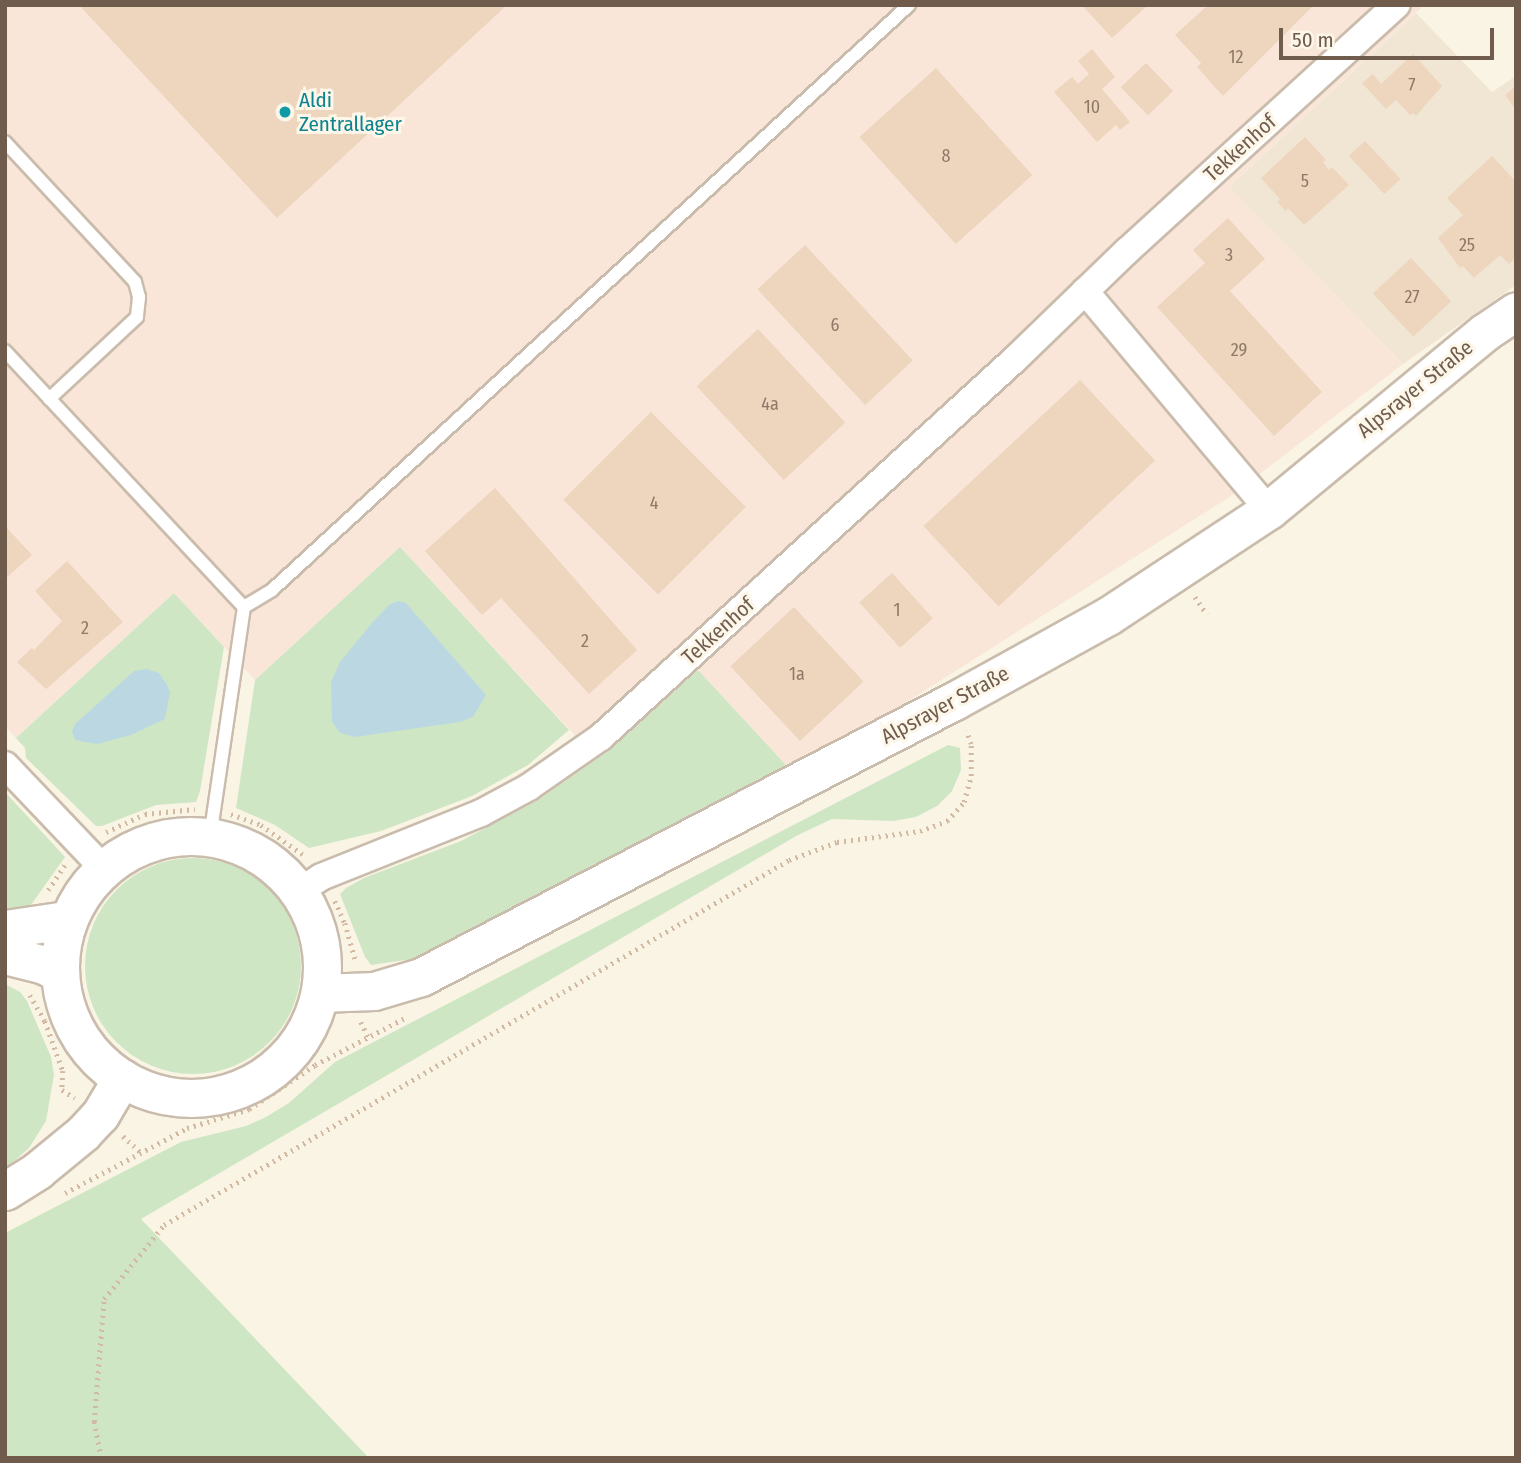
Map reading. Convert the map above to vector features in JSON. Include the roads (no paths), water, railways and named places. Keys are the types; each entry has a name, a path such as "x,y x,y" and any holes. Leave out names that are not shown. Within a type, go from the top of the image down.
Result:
{"street":[{"name":"Tekkenhof","path":"310,884 481,813 529,787 601,737 1014,360 1396,5"},
{"path":"1085,292 1269,510"},
{"name":"Alpsrayer Straße","path":"320,993 358,994 394,987 421,977 954,701 1108,616 1269,510 1485,332 1516,312"},
{"path":"5,765 92,857"},
{"path":"212,824 274,866 310,884 321,946 320,993 313,1015 289,1054 273,1070 233,1091 211,1097 165,1096 122,1079 85,1044 68,1010 61,973 67,920 85,890 92,857 135,849 212,824"},
{"path":"14,942 67,920"},
{"path":"14,942 61,973"},
{"path":"5,1191 64,1150 100,1115 122,1079"}],"lane":[{"path":"212,824 244,607 283,580 909,5"},
{"path":"5,142 135,282 139,297 136,317 49,398"},
{"path":"5,351 244,607"}],"water":[{"path":"398,601 406,603 486,695 473,717 460,722 355,737 340,733 332,722 331,682 340,662 371,624 389,605"},
{"path":"147,669 159,673 170,692 165,719 131,735 97,744 75,740 72,731 75,724 134,671"}],"place":[{"name":"Aldi Zentrallager","path":"285,112"}]}
